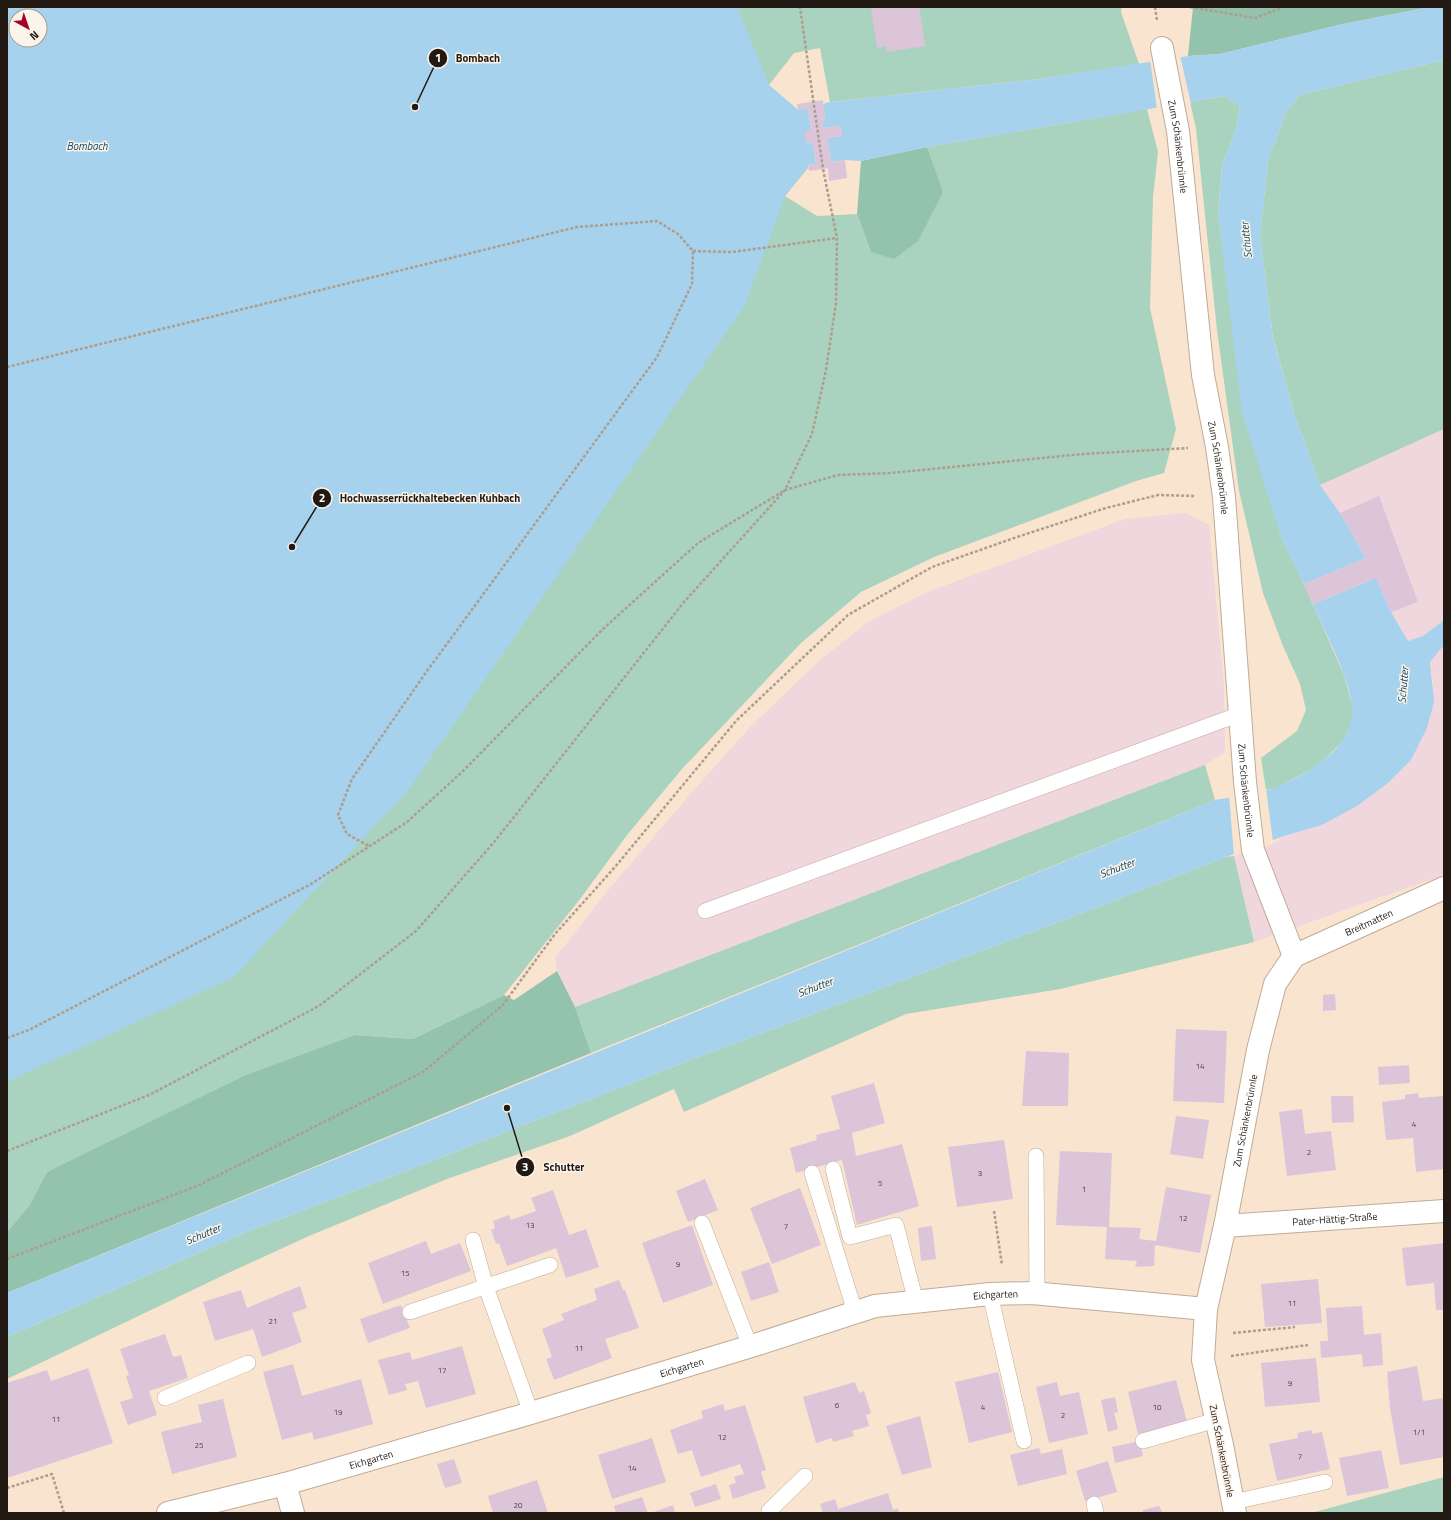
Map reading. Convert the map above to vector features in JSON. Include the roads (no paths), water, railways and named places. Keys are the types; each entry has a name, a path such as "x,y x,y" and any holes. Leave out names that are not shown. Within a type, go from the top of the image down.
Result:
{"street":[{"name":"Zum Schänkenbrünnle","path":"1162,48 1178,131 1203,375 1217,447 1224,497 1245,782 1253,850 1294,956 1275,984 1258,1050 1224,1226 1206,1309 1203,1336 1202,1360 1234,1508"},
{"name":"Breitmatten","path":"1294,956 1444,888"},
{"name":"Pater-Hättig-Straße","path":"1224,1226 1444,1212"},
{"name":"Eichgarten","path":"168,1513 285,1484 531,1413 875,1306 998,1294 1037,1294 1206,1309"},
{"path":"285,1484 293,1513"}],"lane":[{"path":"705,911 1240,714"},
{"path":"1036,1156 1037,1294"},
{"path":"833,1169 850,1237 896,1225 916,1302"},
{"path":"812,1173 855,1312"},
{"path":"702,1223 750,1346"},
{"path":"473,1240 486,1287 531,1413"},
{"path":"410,1312 550,1265"},
{"path":"998,1294 1024,1441"},
{"path":"165,1398 248,1364"},
{"path":"1143,1441 1216,1420"},
{"path":"769,1511 805,1476"},
{"path":"1234,1508 1326,1482"}],"water":[{"path":"7,7 737,7 769,85 798,110 808,108 811,130 805,138 807,143 813,143 816,164 809,165 785,196 745,305 409,789 234,977 7,1082"},
{"path":"1430,7 1444,7 1444,60 1300,95 1286,112 1268,161 1260,235 1273,338 1295,416 1320,485 1340,513 1366,558 1304,584 1280,534 1242,412 1218,213 1222,165 1237,126 1240,106 1225,96 927,147 861,161 845,160 831,162 827,138 842,136 840,126 823,128 822,122 825,121 823,104 830,102 1039,79 1188,56 1220,54 1343,24"},
{"path":"1376,578 1391,612 1408,641 1423,636 1444,620 1444,645 1430,662 1434,702 1427,728 1411,760 1388,783 1357,806 1322,825 1284,836 1226,857 1075,916 701,1056 244,1233 7,1337 7,1293 1215,800 1271,789 1303,774 1316,766 1339,746 1347,734 1351,721 1352,706 1342,668 1313,604"}],"place":[{"name":"Bombach","path":"415,107"},
{"name":"Hochwasserrückhaltebecken Kuhbach","path":"292,547"},
{"name":"Schutter","path":"507,1108"}]}
